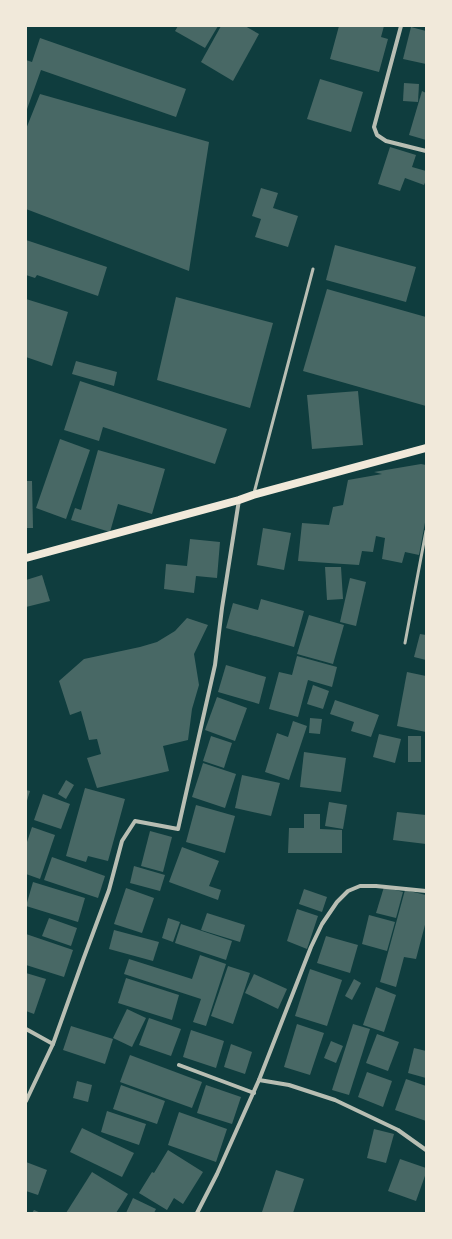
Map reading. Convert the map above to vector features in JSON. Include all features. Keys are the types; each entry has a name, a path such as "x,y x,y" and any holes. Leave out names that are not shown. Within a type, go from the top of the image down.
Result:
{"main road":[{"path":"26,558 426,448"}],"street":[{"path":"401,26 374,127 377,135 386,141 426,151"},
{"path":"26,1101 53,1044 109,890 122,841 135,821 178,829 215,665 223,601 240,500"},
{"path":"197,1213 217,1174 254,1093 311,947 322,924 337,902 348,891 360,886 376,886 426,891"},
{"path":"26,1030 53,1044"},
{"path":"179,1065 254,1093"},
{"path":"259,1080 289,1085 335,1100 398,1130 426,1150"}],"lane":[{"path":"253,495 313,269"},
{"path":"405,643 426,531"}],"building":[{"path":"178,26 218,26 205,48 175,31"},
{"path":"221,26 245,26 259,34 233,81 201,62"},
{"path":"339,26 384,26 381,37 388,39 379,72 330,59"},
{"path":"411,27 426,31 426,64 403,59"},
{"path":"40,38 186,89 176,117 41,70 26,112 26,60 32,62"},
{"path":"320,79 363,92 351,132 307,119"},
{"path":"404,83 419,84 418,102 403,101"},
{"path":"422,91 426,93 426,140 409,135"},
{"path":"40,94 209,142 189,271 26,209 26,129"},
{"path":"390,147 416,155 412,167 426,171 426,180 424,185 405,178 400,191 378,184"},
{"path":"261,188 278,193 273,208 298,216 288,247 255,237 261,219 252,216"},
{"path":"26,240 107,267 98,296 37,275 35,278 26,275"},
{"path":"335,245 416,267 406,302 326,280"},
{"path":"327,289 426,317 426,406 303,371"},
{"path":"176,297 273,323 250,408 157,380"},
{"path":"26,299 68,312 52,366 26,357"},
{"path":"76,361 117,372 114,386 72,374"},
{"path":"80,381 227,429 215,464 103,427 99,441 64,430"},
{"path":"358,391 363,445 312,449 307,395"},
{"path":"60,439 90,450 66,519 36,508"},
{"path":"98,450 165,469 152,514 118,504 110,532 71,520 75,508 81,510"},
{"path":"421,464 426,465 426,517 419,555 405,552 402,563 382,559 385,538 376,536 373,552 362,551 359,565 298,561 302,523 329,525 333,507 343,505 348,480 382,474 374,472"},
{"path":"26,481 32,481 33,528 26,528"},
{"path":"263,528 291,533 284,570 257,565"},
{"path":"190,539 220,542 217,578 196,576 194,593 164,589 166,564 187,566"},
{"path":"325,567 341,567 343,599 327,600"},
{"path":"42,575 50,601 26,607 26,580"},
{"path":"350,578 366,582 356,626 340,622"},
{"path":"261,599 304,611 294,647 226,628 233,603 258,610"},
{"path":"309,615 344,625 333,664 297,654"},
{"path":"187,618 208,625 194,654 199,685 192,709 188,740 163,746 169,771 97,788 87,758 101,754 97,739 89,740 81,711 70,715 59,681 84,659 157,642 175,631"},
{"path":"420,634 426,635 426,660 414,657"},
{"path":"297,656 337,667 332,687 308,680 298,717 269,709 279,672 292,675"},
{"path":"226,665 266,677 259,704 218,692"},
{"path":"407,672 426,676 426,732 397,726"},
{"path":"313,685 329,691 323,709 307,704"},
{"path":"217,697 247,708 235,741 205,730"},
{"path":"335,700 379,715 371,737 351,731 354,722 330,714"},
{"path":"310,718 322,719 320,734 309,733"},
{"path":"293,721 307,726 289,780 265,772 277,733 288,737"},
{"path":"379,734 401,739 395,763 373,757"},
{"path":"211,736 232,743 224,768 203,761"},
{"path":"408,736 421,736 421,762 408,762"},
{"path":"304,752 346,758 341,792 300,787"},
{"path":"203,763 236,774 225,808 192,797"},
{"path":"242,775 280,783 271,816 235,808"},
{"path":"66,780 74,785 66,799 58,794"},
{"path":"85,788 125,799 108,861 88,856 86,862 66,856"},
{"path":"26,790 30,791 26,804"},
{"path":"43,794 70,804 61,829 34,820"},
{"path":"329,802 347,805 343,829 325,826"},
{"path":"196,805 235,816 225,853 186,842"},
{"path":"397,812 426,815 426,844 393,840"},
{"path":"304,814 320,814 320,829 342,830 342,853 288,853 289,828 304,828"},
{"path":"32,827 55,835 40,879 26,874 26,845"},
{"path":"150,831 172,837 163,872 141,866"},
{"path":"182,847 219,861 209,886 221,890 218,900 169,882"},
{"path":"52,857 105,876 98,898 44,880"},
{"path":"134,866 165,875 160,891 130,883"},
{"path":"33,882 85,898 78,922 26,906"},
{"path":"384,887 403,892 396,918 376,913"},
{"path":"126,888 154,898 142,933 114,924"},
{"path":"304,889 327,897 322,912 299,904"},
{"path":"405,890 426,895 426,921 416,959 404,957 396,987 380,982"},
{"path":"297,909 318,916 307,949 287,941"},
{"path":"207,913 245,925 240,942 201,930"},
{"path":"369,915 395,922 387,951 362,944"},
{"path":"49,918 77,928 71,946 42,936"},
{"path":"168,918 180,922 173,942 162,938"},
{"path":"181,924 232,941 226,960 175,943"},
{"path":"114,930 159,942 153,961 109,949"},
{"path":"26,934 73,950 64,977 26,965"},
{"path":"326,936 358,945 350,973 317,963"},
{"path":"200,955 226,964 206,1026 193,1022 201,999 124,974 129,959 192,979"},
{"path":"228,966 250,973 233,1024 211,1016"},
{"path":"310,969 342,980 327,1026 295,1016"},
{"path":"26,973 46,979 34,1014 26,1011"},
{"path":"254,974 287,989 278,1009 245,993"},
{"path":"126,978 179,995 172,1020 118,1003"},
{"path":"354,979 361,983 352,1000 345,996"},
{"path":"376,987 396,995 384,1032 363,1025"},
{"path":"127,1009 146,1018 132,1047 113,1038"},
{"path":"149,1018 181,1029 171,1056 139,1045"},
{"path":"297,1024 324,1033 310,1075 284,1067"},
{"path":"353,1024 370,1029 349,1095 332,1090"},
{"path":"71,1026 113,1039 105,1064 63,1050"},
{"path":"191,1030 224,1041 216,1068 183,1057"},
{"path":"377,1034 399,1042 388,1071 366,1063"},
{"path":"331,1041 343,1046 336,1063 324,1058"},
{"path":"231,1044 252,1052 245,1074 224,1067"},
{"path":"414,1048 426,1051 426,1078 408,1073"},
{"path":"130,1055 202,1082 192,1108 120,1082"},
{"path":"367,1072 392,1081 383,1107 358,1097"},
{"path":"406,1079 426,1086 426,1121 395,1110"},
{"path":"77,1081 92,1085 88,1102 73,1098"},
{"path":"121,1085 165,1101 157,1124 113,1109"},
{"path":"206,1085 241,1097 232,1124 197,1113"},
{"path":"107,1111 146,1124 139,1145 101,1132"},
{"path":"179,1112 227,1129 216,1162 168,1145"},
{"path":"82,1128 134,1153 122,1177 70,1152"},
{"path":"374,1129 394,1134 386,1163 367,1158"},
{"path":"168,1150 203,1172 183,1204 174,1198 167,1210 139,1193 152,1172 154,1173"},
{"path":"400,1159 426,1168 426,1173 416,1201 388,1191"},
{"path":"26,1162 47,1170 38,1195 26,1191"},
{"path":"276,1170 304,1179 293,1213 262,1212"},
{"path":"92,1172 128,1194 116,1213 66,1213"},
{"path":"133,1198 156,1209 154,1213 126,1213"},
{"path":"34,1210 41,1213 32,1213"}]}
